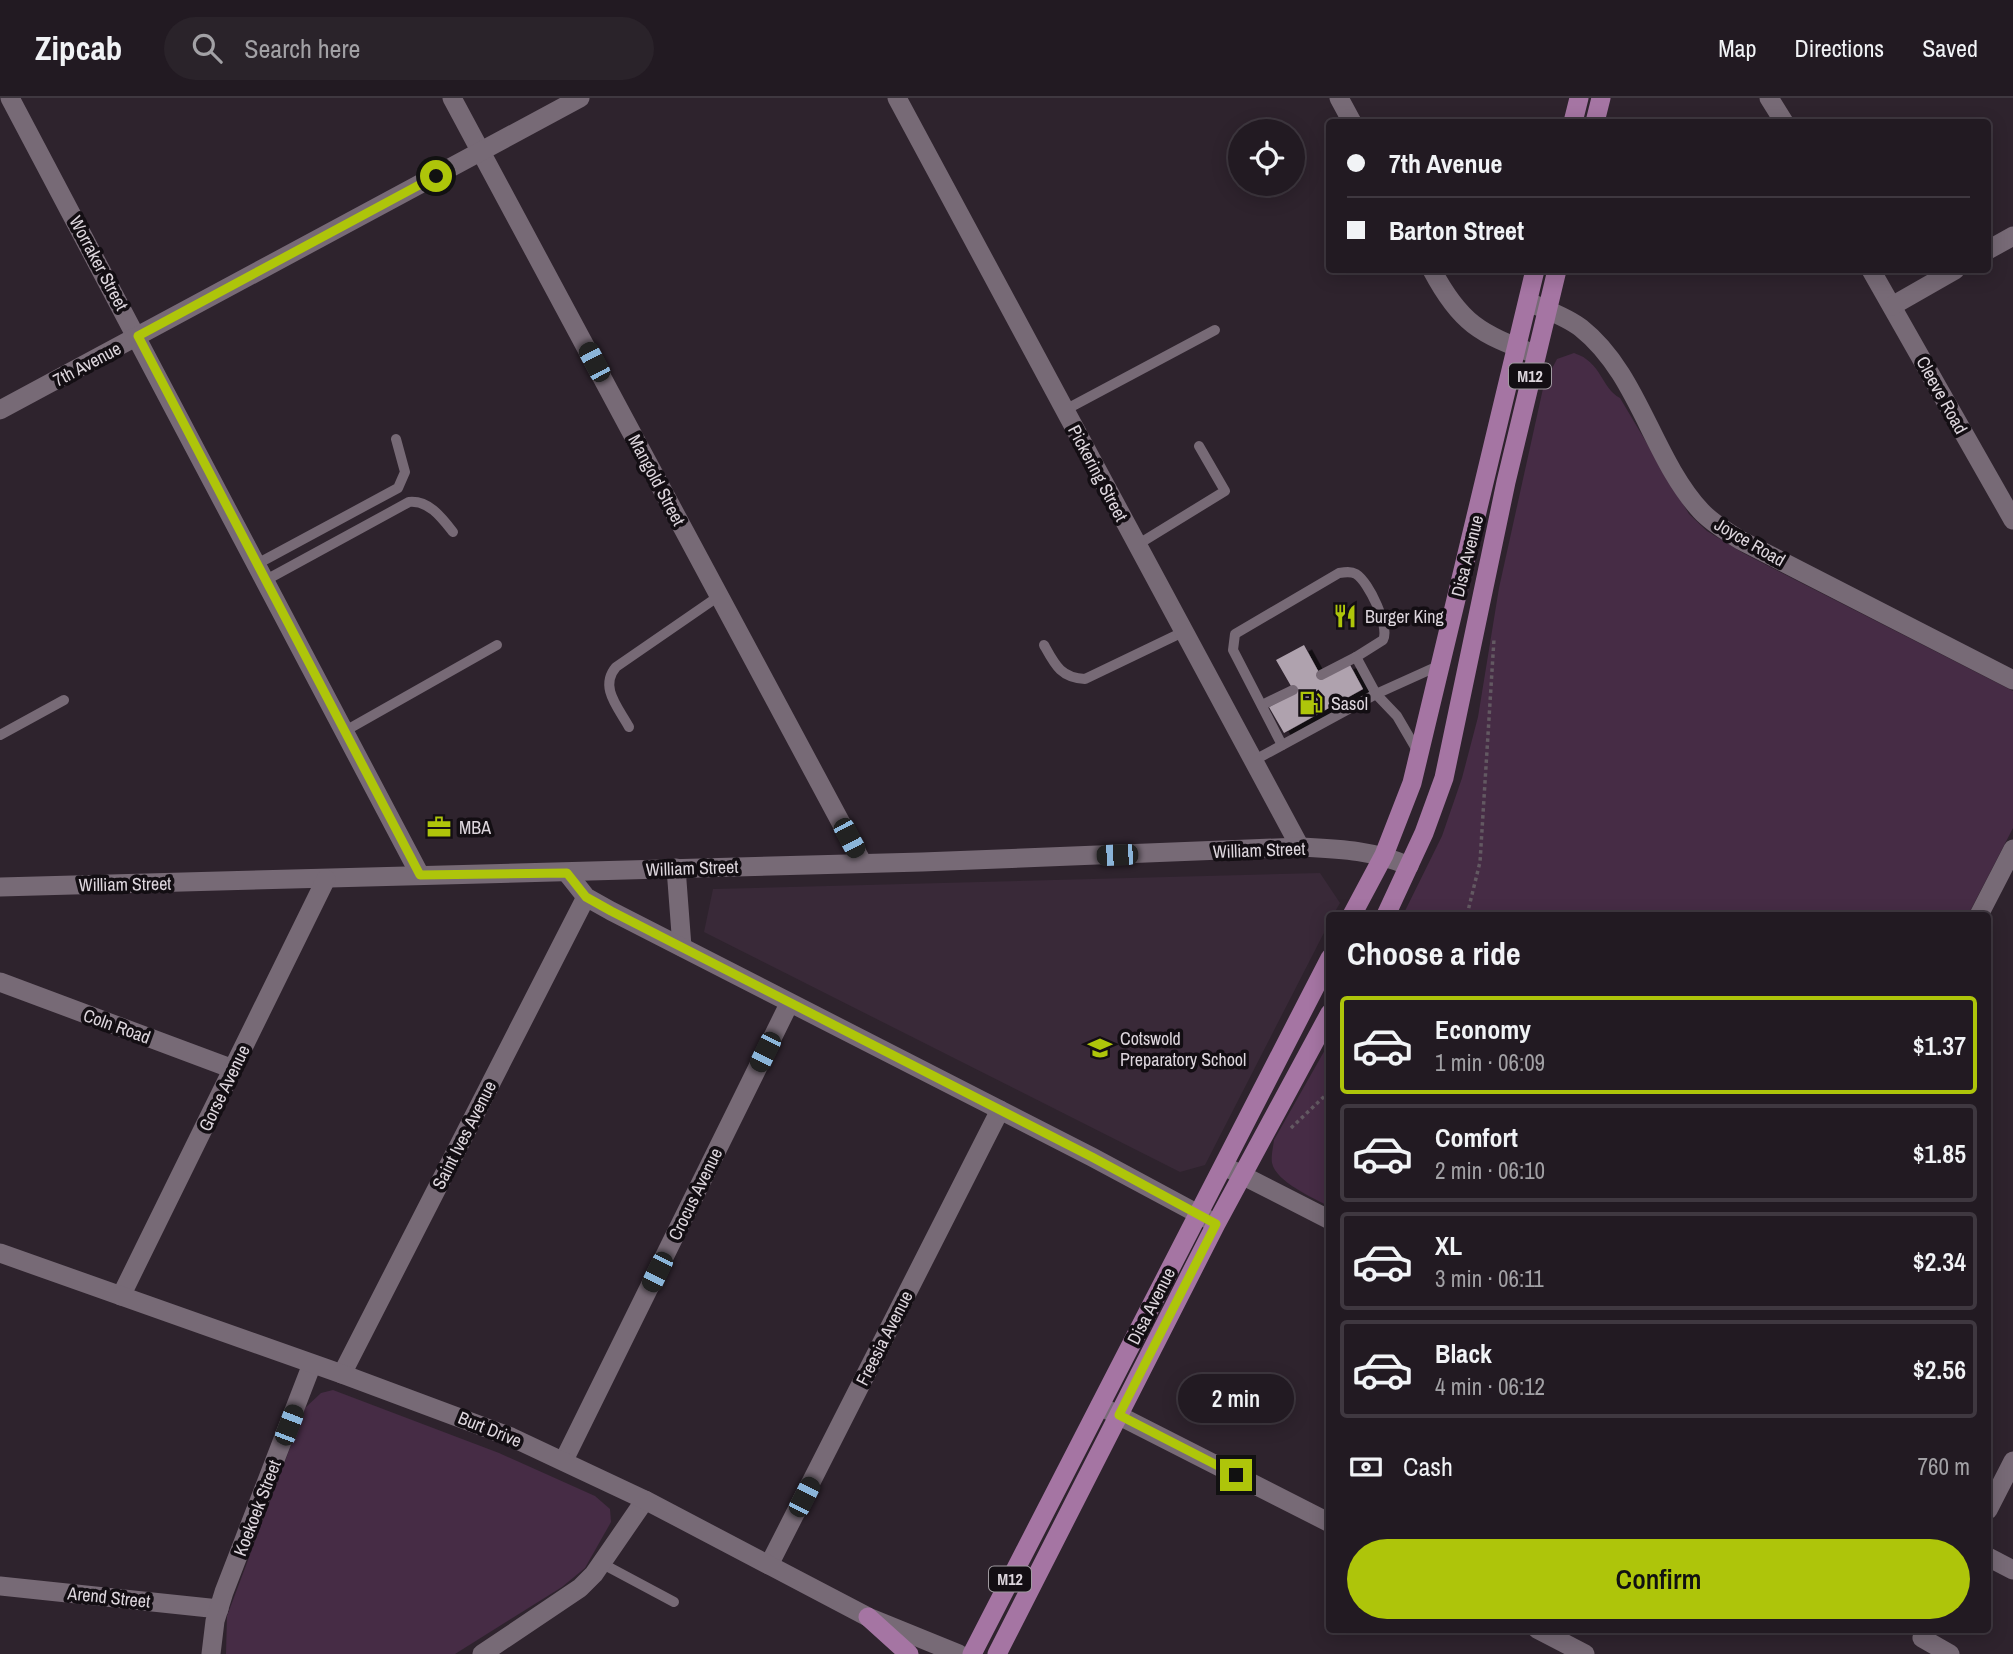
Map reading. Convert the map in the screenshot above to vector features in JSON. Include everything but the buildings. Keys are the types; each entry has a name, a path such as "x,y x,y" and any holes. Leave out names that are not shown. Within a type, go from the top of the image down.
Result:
{"main road":[{"path":"1596,119 1601,98"},
{"name":"Disa Avenue","path":"1354,912 1384,855 1412,783 1534,273"},
{"name":"Disa Avenue","path":"1387,912 1444,778 1535,354 1556,273"},
{"name":"Disa Avenue","path":"1234,1171 1326,967"},
{"name":"Disa Avenue","path":"972,1654 1100,1406 1234,1171 1326,1020"},
{"name":"Disa Avenue","path":"998,1654 1119,1415 1207,1219"},
{"path":"868,1617 909,1654"}],"street":[{"name":"Worraker Street","path":"10,98 138,336 420,875"},
{"name":"Mangold Street","path":"452,98 862,862"},
{"name":"7th Avenue","path":"0,410 580,98"},
{"name":"Pickering Street","path":"897,98 1300,848"},
{"path":"1339,98 1350,119"},
{"path":"1769,98 1782,119"},
{"path":"1991,248 2013,236"},
{"path":"1434,273 1463,318 1483,332 1535,354"},
{"name":"Cleeve Road","path":"1873,273 2013,520"},
{"path":"1892,306 1950,273"},
{"name":"Joyce Road","path":"1527,302 1578,325 1594,341 1618,373 1685,490 1712,522 1740,540 2013,680"},
{"name":"William Street","path":"0,887 567,873 1300,848 1356,850 1384,855 1409,866"},
{"path":"1981,912 2013,849"},
{"path":"676,868 682,947"},
{"path":"567,873 586,897 1207,1219"},
{"name":"Gorse Avenue","path":"121,1296 326,879"},
{"name":"Saint Ives Avenue","path":"342,1374 586,897"},
{"name":"Coln Road","path":"0,982 233,1069"},
{"name":"Crocus Avenue","path":"564,1460 789,1004"},
{"name":"Freesia Avenue","path":"769,1566 1000,1110"},
{"path":"1234,1171 1326,1218"},
{"name":"Burt Drive","path":"0,1253 467,1419 564,1460 868,1617 959,1654"},
{"name":"Koekoek Street","path":"211,1654 219,1609 312,1364"},
{"path":"1100,1406 1326,1521"},
{"path":"1991,1504 2013,1461"},
{"path":"482,1654 568,1599 601,1563 645,1500"},
{"path":"1991,1559 2013,1570"},
{"name":"Arend Street","path":"0,1586 219,1609"},
{"path":"1544,1633 1585,1654"},
{"path":"1921,1641 1950,1654"}],"lane":[{"path":"1064,411 1215,330"},
{"path":"262,572 398,488 405,472 396,439"},
{"path":"1136,545 1225,491 1199,446"},
{"path":"262,572 409,502 418,501 428,506 453,532"},
{"path":"1282,745 1233,650 1235,635 1339,573 1348,571 1363,580 1386,625 1383,640 1321,675"},
{"path":"629,727 607,685 608,676 616,667 719,596"},
{"path":"1044,645 1056,667 1069,678 1085,679 1183,632"},
{"path":"345,731 497,645"},
{"path":"1356,657 1376,694 1397,716 1418,756"},
{"path":"1252,762 1376,694 1440,665"},
{"path":"1262,705 1293,690"},
{"path":"0,735 64,700"},
{"path":"601,1563 674,1602"}],"path":[{"path":"1469,912 1480,862 1496,616 1480,613"}],"shaded area":[{"path":"1574,353 1590,362 1620,398 1689,514 1707,531 1743,553 2013,691 2013,828 1970,912 1404,912 1442,836 1462,778 1478,717 1499,588 1544,384 1557,359"},
{"name":"Cotswold Preparatory School","path":"1320,873 1340,903 1335,912 1326,912 1326,929 1205,1165 1180,1172 704,932 713,889"},
{"path":"1326,1048 1326,1205 1280,1177 1272,1163 1274,1140"},
{"path":"333,1390 499,1453 595,1496 610,1509 611,1522 585,1568 562,1587 455,1654 226,1654 227,1616 305,1408 321,1393"}],"place":[{"name":"Burger King","path":"1345,616"},
{"name":"Sasol","path":"1311,703"},
{"name":"MBA","path":"439,827"},
{"name":"Cotswold Preparatory School","path":"1100,1048"}],"route":[{"path":"436,176 138,336 420,875 567,873 586,897 611,911 1092,1157 1216,1224 1119,1415 1236,1475"}]}
